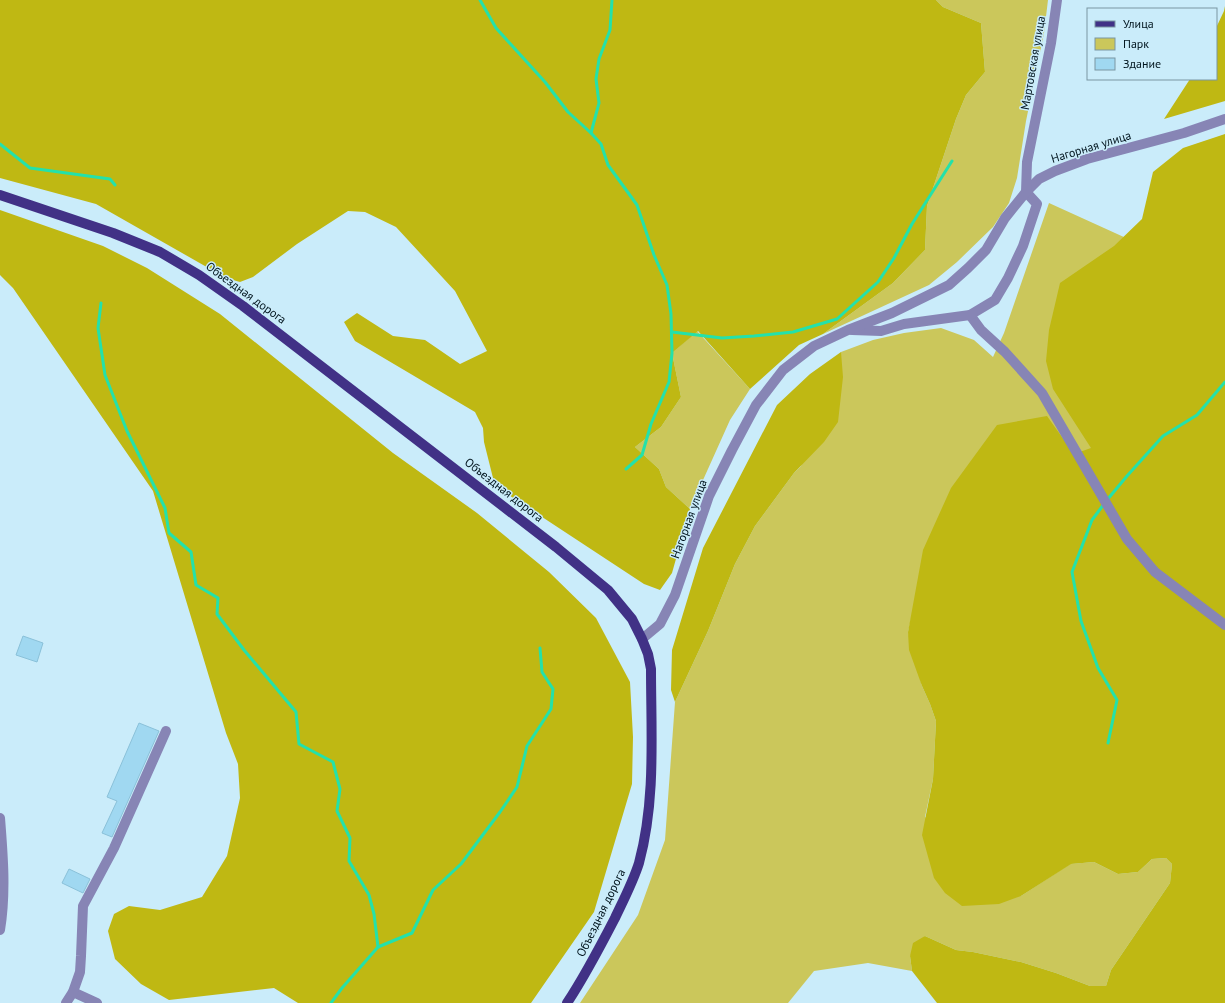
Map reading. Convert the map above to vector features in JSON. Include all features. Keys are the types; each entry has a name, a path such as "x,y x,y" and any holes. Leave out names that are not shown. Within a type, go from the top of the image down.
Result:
{"main road":[{"name":"Объездная дорога","path":"0,195 137,242 160,252 199,275 221,290 556,547 608,590 632,619 648,654 651,669 650,797 640,856 626,896 598,951 567,1003"}],"street":[{"name":"Мартовская улица","path":"1026,192 1027,162 1051,43 1057,0"},
{"name":"Нагорная улица","path":"642,639 660,624 675,595 709,496 756,405 783,370 814,346 848,330 892,313 949,285 986,250 1005,218 1026,192 1039,179 1055,170 1087,159 1184,133 1225,120"},
{"path":"848,330 881,331 904,324 970,315 995,300 1008,278 1023,246 1037,204 1026,192"},
{"path":"970,315 981,330 1005,352 1042,393 1127,539 1155,572 1225,624"},
{"path":"66,1003 80,972 82,956 83,906 114,848 166,731"},
{"path":"0,818 3,915 0,930"},
{"path":"72,992 97,1003"}],"green space":[{"path":"936,0 1048,0 1044,33 1026,121 1017,178 1009,203 993,227 957,262 929,285 823,334 893,283 925,250 927,206 956,119 966,95 985,72 981,23 943,7"},
{"path":"1049,203 1225,283 1225,1003 1189,809 911,619 908,632 922,686 936,721 933,779 925,817 1021,896 1070,864 1094,862 1118,874 1138,872 1152,859 1166,858 1172,864 1170,883 1111,970 1106,986 1090,986 1021,962 956,950 925,936 910,956 912,971 868,963 814,971 788,1003 580,1003 638,915 665,840 675,702 708,631 735,564 755,526 794,473 801,466 841,360 841,352 873,340 904,333 941,328 974,340 993,357 1004,333"},
{"path":"697,331 750,389 730,420 690,509 666,487 659,469 635,447 661,427 681,397 672,353"}],"shaded area":[{"path":"0,0 936,0 943,7 981,23 985,72 966,95 956,119 927,206 925,250 893,283 823,334 799,345 750,389 698,331 672,353 681,397 661,427 635,447 659,469 666,487 690,509 672,573 660,590 644,584 495,486 484,442 483,428 475,412 355,341 344,322 357,313 393,336 425,340 460,364 487,351 455,291 396,227 365,212 348,211 297,244 253,277 240,282 226,278 96,204 0,178"},
{"path":"1225,6 1225,101 1164,119 1189,80 1217,80 1217,26"},
{"path":"1225,134 1225,1003 937,1003 912,971 910,956 913,943 925,936 956,950 1021,962 1090,986 1106,986 1111,970 1170,883 1172,864 1166,858 1152,859 1138,872 1118,874 1094,862 1071,864 1021,896 999,904 962,906 945,893 934,878 922,835 933,779 936,721 909,650 908,632 923,550 951,488 997,425 1047,416 1074,454 1091,448 1053,389 1046,361 1049,330 1060,283 1114,246 1142,219 1153,172 1183,148"},
{"path":"0,210 103,246 147,268 220,314 393,453 477,513 549,572 596,618 630,682 633,737 632,784 594,912 531,1003 298,1003 274,988 169,1000 141,984 115,959 108,931 114,914 129,906 160,910 202,897 227,856 240,798 238,764 226,733 153,491 13,288 0,275"},
{"path":"841,352 843,377 838,422 824,442 794,473 755,526 735,564 708,631 675,702 671,690 672,650 703,548 777,405 810,374"}],"building":[{"path":"23,636 43,643 37,662 16,655"},
{"path":"139,723 159,731 112,837 102,833 117,801 107,797"},
{"path":"69,869 90,879 83,893 62,883"}],"waterway":[{"path":"480,0 496,28 545,82 568,112 601,144 608,165 637,205 654,255 667,285 671,314 672,353 669,382 651,424 642,455 626,469"},
{"path":"591,133 599,103 596,79 599,59 610,30 612,0"},
{"path":"0,144 30,168 110,179 115,185"},
{"path":"672,332 722,338 754,336 793,332 837,319 878,282 894,258 912,224 952,161"},
{"path":"101,303 98,328 105,375 127,431 165,508 169,533 191,552 196,585 218,598 217,614 244,650 296,712 299,744 333,762 340,789 337,811 350,838 349,861 369,895 374,914 378,947"},
{"path":"1107,500 1163,436 1197,415 1225,382"},
{"path":"1104,504 1092,520 1072,572 1081,621 1098,668 1117,700 1108,743"},
{"path":"331,1003 342,988 378,947 412,933 433,890 461,864 517,787 527,746 551,709 553,689 542,672 540,648"}]}
